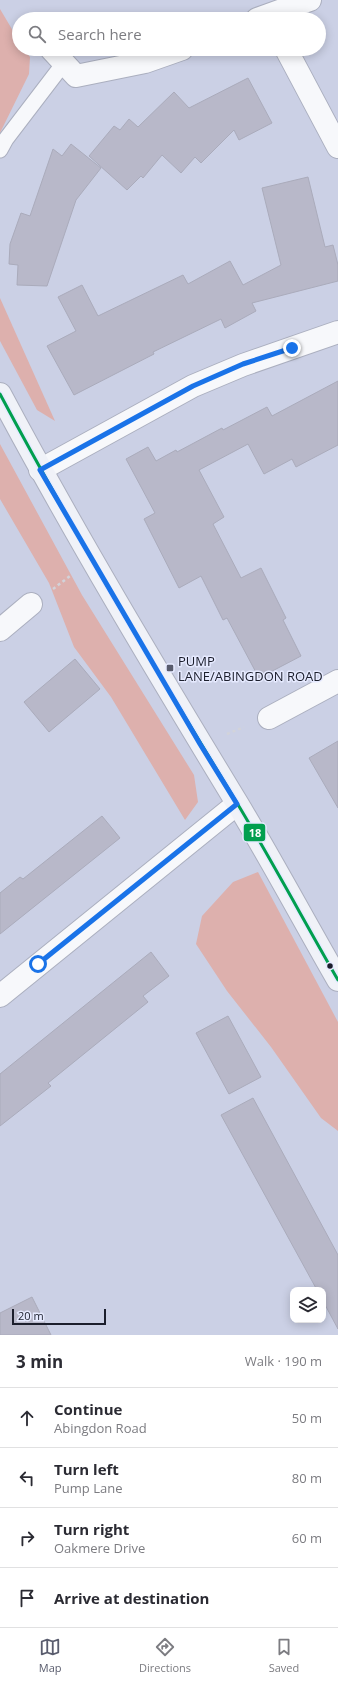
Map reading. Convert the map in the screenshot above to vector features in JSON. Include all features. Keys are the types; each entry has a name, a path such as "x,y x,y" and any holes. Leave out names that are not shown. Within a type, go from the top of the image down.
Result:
{"street":[{"path":"278,12 310,0"},
{"path":"57,56 76,76 145,62 162,56"},
{"path":"290,56 338,147"},
{"path":"40,470 193,386 243,364 338,332"},
{"path":"0,394 40,470 200,744 237,804 338,980"},
{"path":"0,630 31,604"},
{"path":"269,718 338,681"},
{"path":"0,996 237,804"}],"lane":[{"path":"0,150 57,56"}],"path":[{"path":"31,604 92,560"},
{"path":"200,744 269,718"}],"shaded area":[{"path":"0,9 12,29 12,56 30,57 29,74 0,133"},
{"path":"0,298 55,421 37,410 0,341"},
{"path":"0,444 82,595 194,775 198,802 185,820 111,697 74,647 49,583 0,499"},
{"path":"258,872 338,1022 338,1131 321,1118 271,1047 227,991 196,944 202,916 233,882"}],"building":[{"path":"248,78 272,123 239,140 234,130 201,163 195,157 181,173 162,155 143,178 141,176 127,190 89,156 114,126 120,130 129,119 138,127 174,92 189,108"},
{"path":"71,144 101,168 76,200 47,286 17,285 18,265 9,264 10,244 21,213 30,216 53,149 62,156"},
{"path":"308,177 325,247 333,245 338,265 338,281 252,303 256,311 225,328 221,319 153,352 154,354 74,395 47,346 76,331 58,297 82,285 98,316 183,275 188,284 230,261 243,285 281,265 262,188"},
{"path":"338,381 338,445 296,467 292,459 264,474 248,444 199,470 224,517 213,524 241,578 261,568 286,618 283,620 301,656 259,678 227,618 223,620 201,576 179,588 144,519 155,513 126,459 148,447 156,461 176,450 177,452 222,428 223,430 267,407 272,416"},
{"path":"75,659 100,689 49,732 24,702"},
{"path":"338,741 338,808 309,758"},
{"path":"102,816 120,838 0,934 0,893 20,877 23,879"},
{"path":"151,952 169,976 143,996 148,1002 48,1083 51,1086 0,1126 0,1074"},
{"path":"228,1016 261,1077 229,1094 196,1033"},
{"path":"253,1098 338,1255 338,1329 326,1307 326,1287 315,1287 221,1115"},
{"path":"32,1297 51,1335 0,1335 0,1313"}],"transit line":[{"name":"18","path":"0,394 86,549 145,651 250,825 338,980"}],"place":[{"name":"PUMP LANE/ABINGDON ROAD","path":"170,668"}],"route":[{"path":"38,964 237,804 200,744 40,470 193,386 243,364 292,348"}]}
